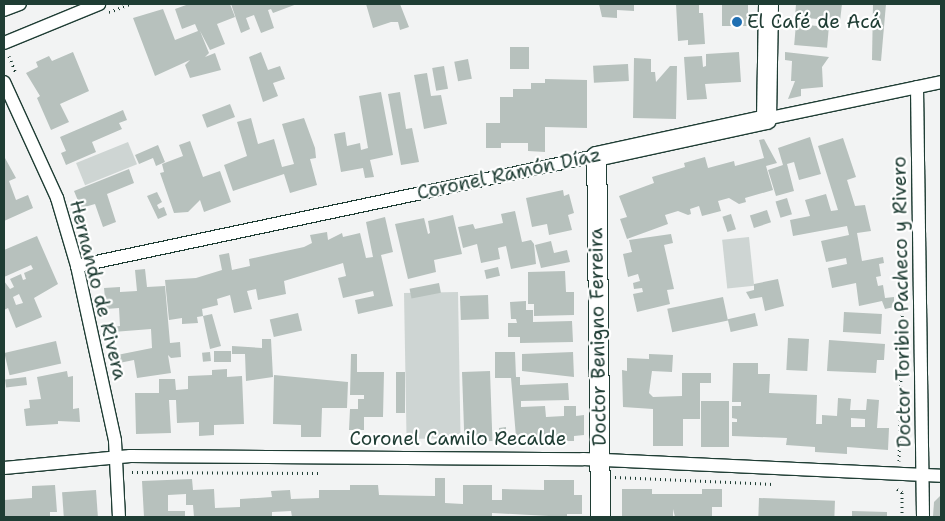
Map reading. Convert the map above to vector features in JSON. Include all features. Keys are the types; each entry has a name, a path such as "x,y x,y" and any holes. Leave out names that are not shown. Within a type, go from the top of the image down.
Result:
{"street":[{"path":"4,10 20,4"},
{"path":"4,43 99,4"},
{"path":"766,119 768,4"},
{"name":"Hernando de Rivera","path":"4,82 57,198 77,266 116,457 119,517"},
{"name":"Coronel Ramón Díaz","path":"77,266 941,82"},
{"name":"Doctor Toribio Pacheco y Rivero","path":"917,87 923,517"},
{"name":"Doctor Benigno Ferreira","path":"596,156 600,517"},
{"name":"Coronel Camilo Recalde","path":"4,468 116,457 600,460 941,476"}],"path":[{"path":"4,60 9,57"},
{"name":"Doctor Toribio Pacheco y Rivero","path":"899,458 904,240"},
{"path":"612,479 782,484"},
{"path":"890,489 902,492 902,517"}],"shaded area":[{"path":"128,142 137,164 85,185 76,163"},
{"path":"749,237 754,286 727,289 722,240"},
{"path":"458,292 461,438 407,439 404,293"}],"building":[{"path":"189,4 230,4 235,17 217,24 225,44 210,50 200,31 209,53 205,57 215,53 221,70 190,78 185,65 190,60 155,76 133,18 163,9 175,40 198,31 195,24 182,29 175,9"},
{"path":"231,4 297,4 273,13 271,9 268,10 274,28 261,33 254,15 246,18 250,29 241,33"},
{"path":"366,4 400,4 409,27 400,30 398,22 391,22 373,28"},
{"path":"599,4 634,4 634,11 617,10 617,18 602,17"},
{"path":"676,4 699,4 699,13 703,13 705,44 688,45 688,40 678,41"},
{"path":"722,4 748,4 748,26 722,26"},
{"path":"796,4 842,4 840,21 795,17"},
{"path":"873,4 886,4 881,61 872,60"},
{"path":"796,24 829,27 827,48 794,45"},
{"path":"510,47 529,47 529,69 510,69"},
{"path":"73,52 89,91 60,104 69,122 51,130 37,98 40,96 26,73 38,67 36,62 49,56 52,61"},
{"path":"261,52 268,70 280,66 285,79 273,83 278,96 263,102 249,57"},
{"path":"739,52 741,82 705,84 707,99 687,100 684,57 702,56 703,67 706,66 706,54"},
{"path":"785,52 829,57 822,67 823,87 801,89 801,96 788,99 795,81 791,81 792,61 785,60"},
{"path":"634,58 651,59 651,72 655,72 656,82 670,66 677,66 676,119 633,118"},
{"path":"468,59 472,79 458,81 454,62"},
{"path":"628,64 629,81 594,83 593,66"},
{"path":"444,66 448,89 436,91 432,68"},
{"path":"427,73 431,96 441,95 447,124 424,129 414,75"},
{"path":"545,79 587,80 587,128 545,127 545,152 528,151 528,143 501,143 501,148 486,148 486,123 500,123 500,97 513,97 513,89 531,89 531,83 545,83"},
{"path":"381,92 393,155 370,160 374,177 365,178 363,168 341,172 334,134 345,132 347,146 360,143 361,150 368,148 359,96"},
{"path":"400,92 406,129 412,128 419,162 401,165 388,94"},
{"path":"230,104 235,117 207,128 202,115"},
{"path":"123,110 127,120 119,123 122,129 92,142 96,152 66,165 61,153 66,151 60,137"},
{"path":"251,118 258,144 274,139 282,167 294,164 282,124 304,118 315,148 316,158 310,159 317,185 290,193 284,174 233,191 224,165 247,156 237,122"},
{"path":"810,137 821,174 799,180 794,162 787,164 794,191 776,196 768,170 783,165 778,148"},
{"path":"843,138 856,177 847,180 855,206 865,205 871,231 857,233 862,261 883,257 884,263 879,264 881,276 876,277 878,286 883,285 885,298 894,297 894,307 885,309 882,301 859,306 856,283 832,288 828,268 847,264 846,258 826,262 821,241 849,235 847,226 793,236 790,220 810,216 805,200 826,194 831,211 838,210 818,146"},
{"path":"764,139 777,163 766,166 773,190 745,198 746,202 739,204 729,198 718,201 721,211 702,216 699,206 690,209 691,214 688,215 678,211 665,215 668,224 627,239 620,219 627,217 619,196 654,183 652,177 685,167 684,163 705,157 708,168 734,161 735,166 764,158 759,140"},
{"path":"190,141 203,177 220,171 231,202 204,212 200,200 188,212 174,213 160,173 164,172 162,164 183,156 179,145"},
{"path":"158,145 165,162 156,166 153,158 139,164 135,155"},
{"path":"5,158 16,178 9,181 16,200 28,195 33,208 4,221"},
{"path":"129,169 134,183 107,194 116,222 103,227 95,204 81,208 74,191"},
{"path":"563,190 564,196 569,194 574,213 568,215 572,230 549,235 547,224 532,227 526,198"},
{"path":"157,192 162,202 157,205 159,209 164,207 167,215 158,219 147,196"},
{"path":"787,198 792,214 780,218 776,202"},
{"path":"767,210 771,222 754,228 750,216"},
{"path":"515,211 522,242 531,240 534,244 536,264 511,269 506,246 498,248 500,259 481,263 477,244 463,248 458,227 473,224 475,229 503,223 501,214"},
{"path":"731,214 736,229 727,232 722,217"},
{"path":"453,215 462,254 434,260 436,272 408,279 395,224 424,218 428,234 430,233 428,221"},
{"path":"385,217 393,252 381,255 393,306 358,314 355,300 374,296 373,291 343,298 338,278 346,276 343,263 284,281 286,294 258,300 256,289 247,291 252,309 234,313 230,295 217,299 218,305 202,309 203,316 197,317 198,323 182,324 182,318 169,320 165,280 196,278 222,270 219,255 229,253 232,270 250,266 249,259 304,247 312,243 310,235 327,232 328,240 342,233 343,237 360,233 366,258 373,257 366,222"},
{"path":"671,234 673,243 664,245 674,289 667,290 670,304 637,312 633,294 643,292 642,288 634,289 633,283 640,281 638,274 628,277 623,254 632,252 629,240"},
{"path":"37,236 58,284 34,298 42,317 16,328 8,308 4,310 4,281 10,289 14,287 10,279 21,274 23,280 26,279 24,273 33,269 31,265 4,277 4,250","holes":["19,294 23,303 16,305 13,297"]},
{"path":"551,241 554,253 567,250 570,262 541,268 535,245"},
{"path":"498,267 500,276 486,279 484,270"},
{"path":"145,269 147,287 165,286 170,343 180,342 181,357 171,358 168,355 171,373 137,378 134,360 119,363 117,355 152,348 151,329 113,332 112,327 120,326 119,308 106,309 104,288 120,287 120,292 137,291 135,270"},
{"path":"565,271 566,292 574,292 574,315 534,316 534,304 528,304 528,272"},
{"path":"778,279 784,306 765,311 762,297 750,299 746,292 754,290 754,284"},
{"path":"439,283 441,293 411,299 410,289"},
{"path":"488,295 489,319 461,320 460,296"},
{"path":"723,297 728,320 672,332 667,309"},
{"path":"526,301 526,310 533,310 533,322 572,321 573,342 520,343 520,337 508,337 508,323 517,323 516,319 511,319 510,302"},
{"path":"844,312 882,314 881,334 843,332"},
{"path":"298,313 302,331 274,337 270,320"},
{"path":"755,313 758,326 731,332 728,319"},
{"path":"212,314 221,346 210,349 203,316"},
{"path":"788,338 809,339 807,371 786,370"},
{"path":"262,339 271,339 273,377 246,381 245,354 232,354 232,346 262,348"},
{"path":"829,340 885,344 884,360 877,360 876,373 827,371"},
{"path":"56,341 61,363 10,375 4,353"},
{"path":"214,351 231,351 231,362 214,362"},
{"path":"210,352 211,361 203,362 202,353"},
{"path":"495,352 515,352 516,377 520,377 520,385 568,383 569,400 521,401 521,407 545,406 546,417 564,416 564,406 576,406 576,416 584,415 584,435 574,436 574,441 563,441 563,436 516,437 511,378 495,378"},
{"path":"573,352 574,377 522,371 522,354"},
{"path":"351,354 357,354 357,372 384,372 383,417 364,417 364,430 349,430 350,409 358,409 358,399 364,399 364,395 350,395"},
{"path":"649,354 673,355 672,372 652,371 649,393 653,397 682,396 682,373 711,373 711,383 700,383 700,419 683,419 683,446 653,446 653,409 623,407 622,370 627,371 627,358 649,359"},
{"path":"733,363 758,363 758,374 770,374 769,393 817,395 816,424 822,424 822,415 837,416 838,398 851,399 850,410 866,410 867,399 879,400 877,428 889,428 888,450 847,447 847,454 815,452 815,447 786,445 787,438 732,436 732,422 737,422 737,419 732,418 732,406 741,406 741,402 732,402","holes":["851,418 865,419 865,427 851,427"]},
{"path":"227,369 227,377 242,376 244,424 214,425 214,435 199,436 199,422 177,423 176,400 169,400 171,433 136,434 135,393 159,393 159,379 175,379 176,390 188,389 188,376 212,375 212,370"},
{"path":"67,371 68,377 73,376 73,409 79,408 80,422 58,421 58,424 26,426 24,409 30,408 29,400 41,399 37,377"},
{"path":"490,371 492,441 464,442 462,372"},
{"path":"396,372 405,372 405,413 396,413"},
{"path":"274,375 348,382 347,408 322,408 321,437 301,437 301,425 273,424"},
{"path":"26,377 27,385 6,387 5,380"},
{"path":"701,401 729,401 729,447 701,447"},
{"path":"506,427 506,439 499,440 499,428"},
{"path":"435,478 445,478 445,503 463,504 463,485 492,485 492,500 502,500 502,489 544,490 544,480 574,480 574,495 582,495 582,514 567,514 567,517 492,513 492,517 292,517 291,511 272,512 272,517 194,517 193,505 186,505 186,494 168,495 168,511 185,511 185,517 144,517 142,481 192,479 193,490 214,489 215,508 240,507 240,499 272,497 271,491 290,490 291,499 319,498 319,490 350,490 350,485 378,485 379,495 435,496"},
{"path":"55,485 57,512 50,512 50,517 4,517 4,500 32,498 32,486"},
{"path":"622,489 652,489 652,494 702,494 702,489 722,489 722,507 712,507 712,517 675,517 673,509 673,517 622,517"},
{"path":"96,490 98,517 64,517 62,492"},
{"path":"941,495 941,517 933,517 934,502"},
{"path":"759,498 835,501 834,517 758,517"},
{"path":"852,511 887,512 887,517 852,517"}],"place":[{"name":"El Café de Acá","path":"737,22"}]}
